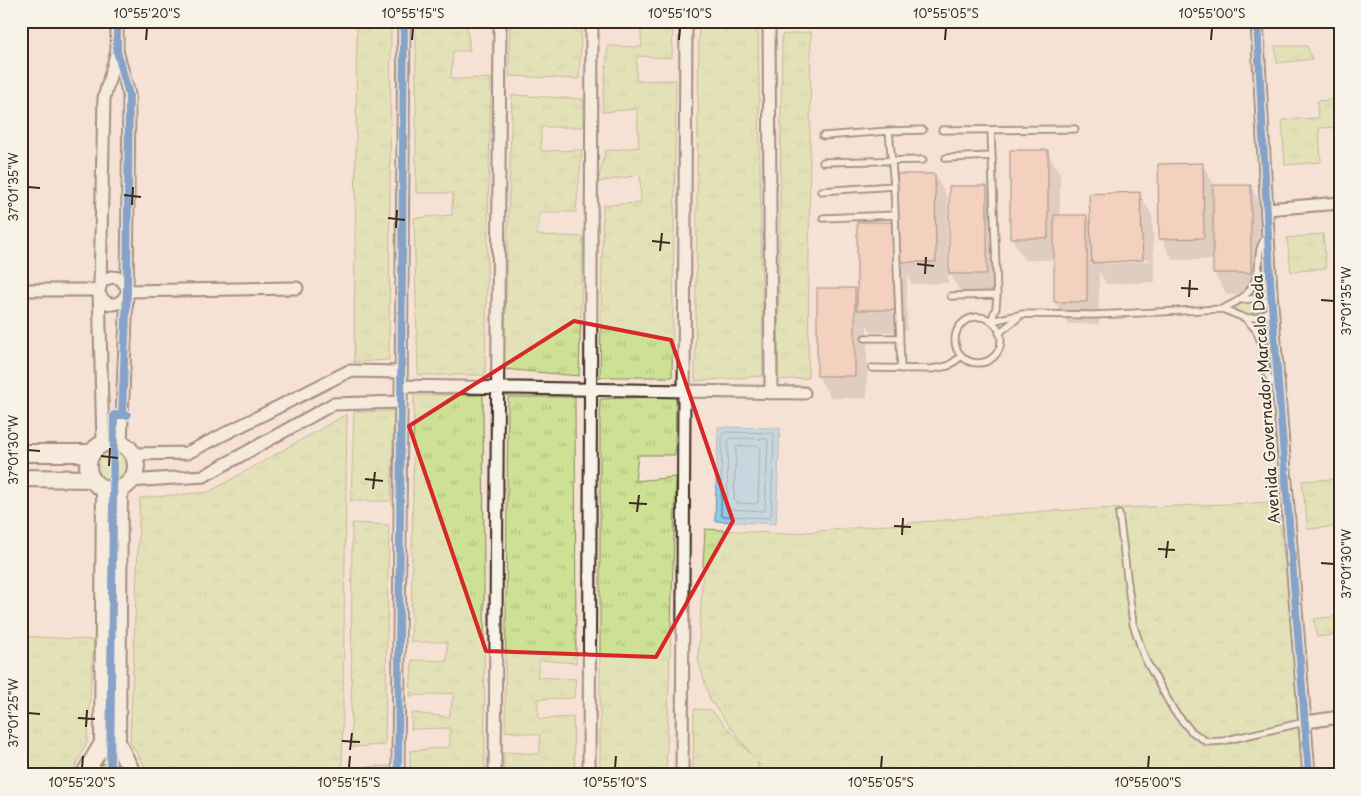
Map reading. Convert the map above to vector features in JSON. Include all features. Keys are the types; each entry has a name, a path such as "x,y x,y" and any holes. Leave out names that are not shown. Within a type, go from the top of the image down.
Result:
{"street":[{"path":"118,21 117,52 105,93 97,448 87,468 94,483 118,487 204,476 333,404 401,402"},
{"path":"398,775 404,21"},
{"path":"495,775 500,21"},
{"path":"590,775 592,21"},
{"path":"682,775 686,21"},
{"path":"769,21 771,392"},
{"name":"Avenida Governador Marcelo Deda","path":"1257,21 1272,307 1309,775"},
{"path":"84,775 103,743 118,487 134,474 136,466 127,449 128,95 117,52"},
{"path":"105,93 114,89 120,89 128,95"},
{"path":"1267,209 1340,203"},
{"path":"116,277 124,282 126,291 120,303 115,304 106,302 100,290 106,278 116,277"},
{"path":"126,291 296,288"},
{"path":"21,290 100,290"},
{"path":"21,453 97,448 110,442 127,449 187,453 349,371 401,372"},
{"path":"401,386 804,393"},
{"path":"21,478 92,479"},
{"path":"118,487 117,742 133,775"},
{"path":"1306,722 1340,717"},
{"path":"96,775 110,772 124,775"}],"lane":[{"path":"942,130 1075,129"},
{"path":"823,136 889,130 923,130"},
{"path":"889,130 894,186 901,369"},
{"path":"990,321 996,308 998,295 991,130"},
{"path":"946,158 992,156"},
{"path":"823,162 923,160"},
{"path":"821,190 894,186"},
{"path":"823,218 895,215"},
{"path":"1242,300 1249,293 1258,270 1258,252 1268,234"},
{"path":"951,296 998,295"},
{"path":"990,321 1023,314 1094,315 1222,309 1242,300 1256,298 1266,300 1272,307 1267,314 1258,318 1244,318 1222,309"},
{"path":"1000,333 1023,314"},
{"path":"976,317 990,321 1000,333 999,348 989,360 975,363 968,360 962,356 955,343 958,328 969,319 976,317"},
{"path":"1244,318 1256,330 1262,344 1267,374 1271,381 1279,386"},
{"path":"864,338 899,338"},
{"path":"872,368 931,369 948,366 962,356"},
{"path":"1119,514 1133,624 1145,659 1174,710 1190,731 1207,742 1223,741 1306,722"}],"highlighted area":[{"path":"574,321 671,340 733,521 656,657 486,651 409,426"}],"green space":[{"path":"357,21 391,21 389,360 354,362"},
{"path":"416,21 466,21 470,51 453,51 451,79 491,78 485,375 418,375 414,218 452,215 453,193 416,193"},
{"path":"510,21 582,21 579,79 509,76"},
{"path":"601,21 673,21 672,58 637,56 636,81 676,80 672,377 600,377 603,205 641,203 640,175 598,182 605,151 639,147 637,109 602,112 608,46 642,47 640,22 601,23"},
{"path":"699,21 758,21 763,376 695,381"},
{"path":"811,32 808,378 778,380 782,35"},
{"path":"1275,46 1307,46 1312,59 1277,63"},
{"path":"512,95 583,99 583,127 541,127 541,151 582,150 576,212 541,212 537,235 583,237 579,376 504,369"},
{"path":"1340,99 1340,127 1319,128 1321,162 1285,165 1282,120 1318,118 1317,101"},
{"path":"1323,234 1326,268 1291,272 1287,238"},
{"path":"1264,249 1271,293 1253,294 1261,273 1262,252"},
{"path":"1256,298 1272,307 1258,318 1236,314 1235,303"},
{"path":"1273,321 1272,366 1269,362 1265,341 1255,322"},
{"path":"414,395 483,395 485,775 410,775 410,751 450,747 450,728 411,729 412,713 449,717 454,693 410,696 412,660 447,661 447,642 411,642"},
{"path":"676,396 675,455 638,455 635,481 676,477 666,775 600,775 600,399"},
{"path":"508,397 575,397 576,663 540,660 537,677 576,679 574,698 537,699 539,719 573,717 575,775 504,775 504,752 540,754 540,735 505,731"},
{"path":"394,411 391,501 351,501 354,412"},
{"path":"347,414 342,775 150,775 130,742 140,498 209,492"},
{"path":"113,448 125,453 130,465 125,477 113,482 101,477 96,465 101,453"},
{"path":"1340,464 1340,526 1308,529 1302,481 1334,479"},
{"path":"1277,502 1307,740 1309,775 767,775 757,762 760,775 693,775 694,709 711,710 751,754 710,700 698,659 705,529 785,534 1047,511"},
{"path":"352,523 389,525 385,745 351,747"},
{"path":"1340,616 1340,634 1317,637 1314,619"},
{"path":"21,636 94,640 87,742 71,775 21,775"},
{"path":"389,766 388,775 352,775 352,767"}],"water":[{"path":"718,427 780,428 776,524 715,521"}],"building":[{"path":"1010,150 1048,150 1048,238 1010,238"},
{"path":"1203,163 1204,238 1159,239 1158,164"},
{"path":"897,174 935,174 936,262 898,262"},
{"path":"1213,185 1251,185 1251,273 1213,273"},
{"path":"949,186 987,186 987,274 949,274"},
{"path":"1140,192 1143,260 1092,263 1089,194"},
{"path":"1054,215 1087,215 1087,302 1054,302"},
{"path":"857,222 895,222 895,310 857,310"},
{"path":"817,288 855,288 855,376 817,376"}],"cycle path":[{"path":"117,21 117,51 129,95 127,291 122,415"},
{"path":"398,775 404,21"},
{"path":"1257,21 1271,293 1309,775"},
{"path":"110,775 114,415 127,415"}]}
